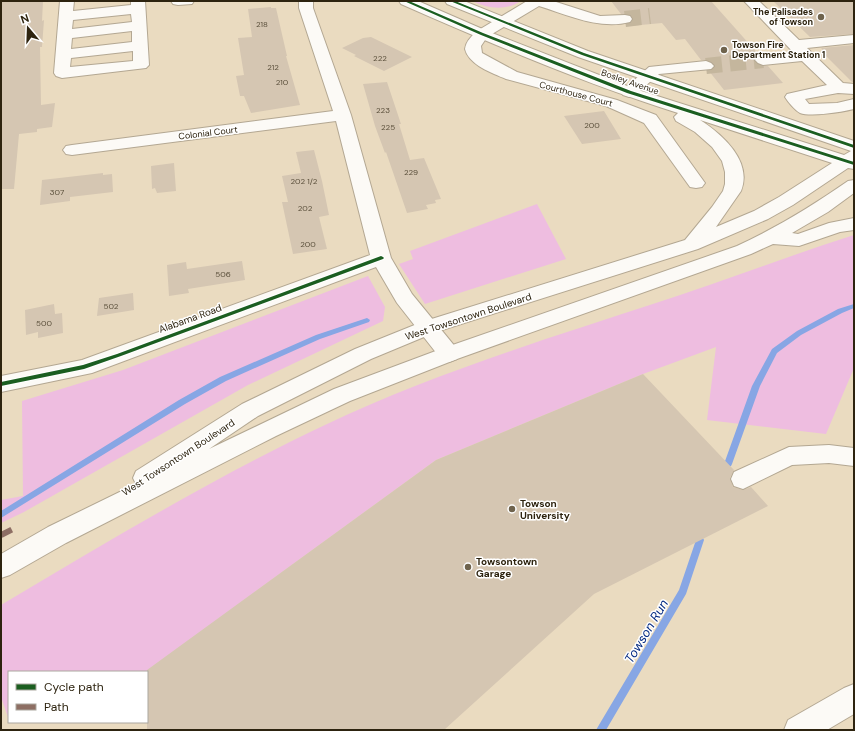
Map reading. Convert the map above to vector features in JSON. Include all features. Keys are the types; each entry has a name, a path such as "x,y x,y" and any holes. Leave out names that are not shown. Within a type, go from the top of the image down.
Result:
{"main road":[{"path":"66,1 63,54 140,46 139,5 66,16"},
{"path":"178,1 187,1"},
{"path":"306,1 306,8 343,115 381,258 404,298 429,327 449,354"},
{"name":"Bosley Avenue","path":"406,1 482,34 629,92 852,157"},
{"name":"Bosley Avenue","path":"452,1 583,54 646,76 852,157"},
{"path":"482,34 537,1 599,20 625,19"},
{"path":"751,1 838,88"},
{"path":"64,34 140,26"},
{"name":"Courthouse Court","path":"482,34 474,42 472,48 475,55 490,66 543,86 598,99 638,113 650,119 696,183"},
{"path":"794,45 854,39"},
{"path":"763,60 807,56"},
{"path":"691,245 733,190 735,173 729,157 717,140 696,124 629,92 646,76 655,70 706,66"},
{"path":"854,89 838,88 793,97 805,109 837,108 854,104"},
{"name":"Colonial Court","path":"72,150 343,115"},
{"name":"West Towsontown Boulevard","path":"1,567 57,535 250,410 310,379 363,354 429,327 691,245 761,215 786,201 852,157"},
{"name":"West Towsontown Boulevard","path":"57,535 268,430 342,395 449,354 650,284 770,238 821,208 854,185"},
{"path":"770,238 799,240 836,227 854,224"},
{"name":"Alabama Road","path":"1,384 84,367 381,258"},
{"path":"743,479 789,456 829,454 854,457"},
{"path":"799,730 854,698"}],"shaded area":[{"path":"472,1 521,1 503,8 497,8 485,6"},
{"path":"537,204 566,259 425,304 399,264 413,259 410,251"},
{"path":"854,235 854,368 826,434 707,420 716,347 643,374 436,460 146,671 8,671 8,717 1,697 1,605 161,511 283,445 406,389 490,358 683,294"},
{"path":"368,276 385,307 383,321 248,385 24,512 1,523 1,500 23,496 22,401 123,370"}],"building":[{"path":"1,1 43,1 42,21 44,20 42,47 40,47 41,105 55,103 52,127 37,129 37,132 19,134 14,189 1,189"},
{"path":"611,1 711,1 759,55 754,59 754,61 762,66 768,66 783,83 724,90 709,71 715,67 715,65 707,60 701,60 685,39 676,40 662,23 630,26 628,24 633,20 631,15 621,14"},
{"name":"The Palisades of Towson","path":"773,1 854,1 854,34 810,37"},
{"path":"276,8 286,56 300,105 251,113 244,96 240,96 236,76 244,75 238,38 252,37 248,9"},
{"path":"371,37 412,57 384,71 354,56 356,55 342,48 363,38"},
{"path":"854,45 854,82 852,82 824,54 827,54 821,48"},
{"path":"387,82 401,124 399,124 410,160 424,158 441,199 435,200 436,203 426,205 428,209 407,213 386,152 385,153 375,126 363,84"},
{"path":"604,111 621,139 582,144 564,116"},
{"path":"314,150 329,215 319,217 327,249 293,254 282,202 288,202 282,176 301,173 296,152"},
{"path":"174,163 176,191 157,193 155,188 152,189 151,166"},
{"path":"103,173 103,175 112,174 113,192 70,197 70,201 40,205 42,180"},
{"path":"242,261 245,280 188,289 189,293 169,296 167,265 186,262 187,269"},
{"path":"133,293 134,310 97,316 99,298"},
{"path":"54,304 55,314 62,313 63,333 38,338 38,332 26,335 25,310"},
{"name":"Towsontown Garage","path":"643,374 734,470 730,478 733,487 743,490 751,487 768,506 594,594 444,730 147,730 147,670 436,460"}],"waterway":[{"name":"Towson Run","path":"728,464 756,386 774,351 799,333 840,311 854,306"},
{"path":"1,515 182,402 223,379 318,337 367,320"},
{"name":"Towson Run","path":"601,730 683,591 700,540"}],"tunnel":[{"path":"625,19 650,16"},
{"path":"706,66 763,60"}],"marked path":[{"path":"1,535 13,529"}],"cycle path":[{"path":"406,1 482,34 629,92 854,164"},
{"path":"452,1 583,54 854,147"},
{"path":"1,384 84,367 381,258"}],"place":[{"name":"The Palisades of Towson","path":"821,17"},
{"name":"Towson Fire Department Station 1","path":"724,50"},
{"name":"Towson University","path":"512,509"},
{"name":"Towsontown Garage","path":"468,567"}]}
